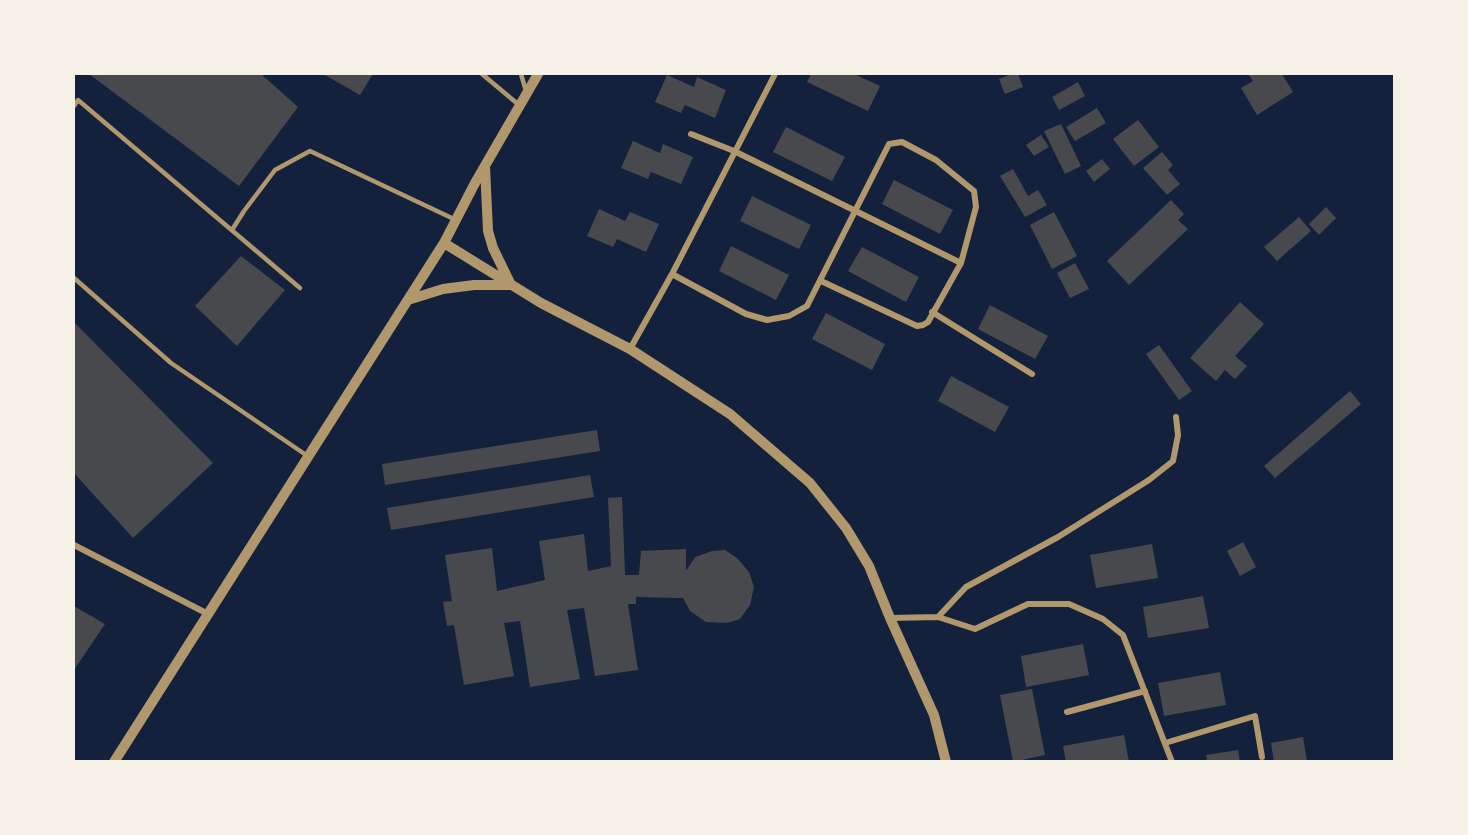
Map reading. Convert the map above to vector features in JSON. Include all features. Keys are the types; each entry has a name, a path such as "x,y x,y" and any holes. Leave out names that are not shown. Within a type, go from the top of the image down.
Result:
{"street":[{"path":"114,762 444,243 538,74"},
{"path":"630,349 672,274 775,74"},
{"path":"691,134 734,151 961,263"},
{"path":"672,274 746,314 767,320 789,316 807,306 889,144 903,141 936,160 974,191 976,207 961,263 928,322 917,326 821,281"},
{"path":"485,166 488,231 496,256 511,285"},
{"path":"444,243 541,303 630,349 730,414 810,483 846,528 869,566 934,716 946,762"},
{"path":"408,300 443,290 474,285 511,285"},
{"path":"932,312 1032,374"},
{"path":"938,617 966,587 1058,537 1165,468 1173,461 1178,435 1176,417"},
{"path":"74,545 208,615"},
{"path":"890,618 938,617 975,628 1028,604 1069,604 1103,619 1123,635 1172,762"},
{"path":"1067,712 1145,691"},
{"path":"1165,743 1255,716 1262,757"}],"lane":[{"path":"482,74 519,105"},
{"path":"521,74 526,92"},
{"path":"74,106 78,100 300,288"},
{"path":"232,230 275,170 310,151 456,220"},
{"path":"74,278 171,363 309,457"}],"building":[{"path":"89,74 261,74 298,107 239,186"},
{"path":"323,74 373,74 360,95"},
{"path":"811,74 854,74 880,86 868,111 807,82"},
{"path":"1018,74 1023,87 1005,94 999,79"},
{"path":"1248,74 1282,74 1293,92 1257,115 1241,88 1253,81"},
{"path":"667,75 694,87 697,77 726,90 715,118 685,105 681,113 655,102"},
{"path":"1078,82 1085,96 1059,110 1052,97"},
{"path":"1097,108 1106,123 1075,141 1066,127"},
{"path":"1138,120 1159,147 1134,166 1113,139"},
{"path":"1061,124 1081,166 1065,174 1044,131"},
{"path":"786,127 845,157 832,181 773,152"},
{"path":"1041,135 1049,147 1034,156 1026,145"},
{"path":"633,141 660,153 663,144 693,157 681,184 651,172 648,179 621,168"},
{"path":"1162,152 1173,165 1168,170 1180,184 1167,195 1143,168"},
{"path":"1102,159 1110,169 1094,182 1086,171"},
{"path":"1013,169 1028,196 1038,190 1047,205 1025,217 1000,176"},
{"path":"894,180 953,210 940,234 882,204"},
{"path":"752,196 811,225 799,249 740,221"},
{"path":"1171,200 1184,214 1178,220 1188,229 1129,285 1107,261"},
{"path":"1326,207 1336,218 1319,235 1309,224"},
{"path":"599,209 625,221 630,212 659,224 646,252 617,239 613,247 587,236"},
{"path":"1054,212 1077,256 1052,269 1030,225"},
{"path":"1299,217 1311,231 1277,261 1264,247"},
{"path":"731,246 789,275 776,300 719,271"},
{"path":"862,247 919,277 906,302 848,271"},
{"path":"241,256 285,290 237,346 195,306"},
{"path":"1075,263 1089,289 1070,298 1057,273"},
{"path":"1240,302 1264,324 1235,356 1247,366 1235,379 1225,370 1216,381 1190,358"},
{"path":"990,305 1048,336 1035,359 978,329"},
{"path":"826,313 885,344 872,370 812,339"},
{"path":"74,322 213,463 133,538 74,473"},
{"path":"1159,345 1192,391 1179,400 1146,354"},
{"path":"951,376 1009,407 995,432 938,401"},
{"path":"1350,391 1361,404 1275,478 1264,466"},
{"path":"597,430 600,451 385,485 382,464"},
{"path":"590,475 594,497 391,530 387,508"},
{"path":"622,497 625,575 639,575 641,551 686,549 686,571 695,557 712,551 725,550 737,558 749,572 754,587 750,605 740,619 727,623 706,622 690,611 683,598 636,597 636,604 628,604 638,670 595,676 584,608 567,610 580,679 530,687 520,621 504,623 514,676 464,685 454,625 447,626 443,602 452,601 445,555 492,548 497,591 545,580 539,541 584,534 588,571 611,566 608,498"},
{"path":"1243,542 1256,567 1240,576 1227,551"},
{"path":"1152,544 1158,578 1096,588 1090,555"},
{"path":"1203,596 1209,628 1148,638 1143,607"},
{"path":"74,606 105,624 74,670"},
{"path":"1083,644 1089,675 1026,687 1021,656"},
{"path":"1220,672 1226,705 1164,716 1158,683"},
{"path":"1032,689 1045,755 1013,762 1000,695"},
{"path":"1124,735 1129,762 1066,762 1063,746"},
{"path":"1303,737 1307,762 1274,762 1271,743"},
{"path":"1238,750 1240,762 1207,762 1206,755"}]}
